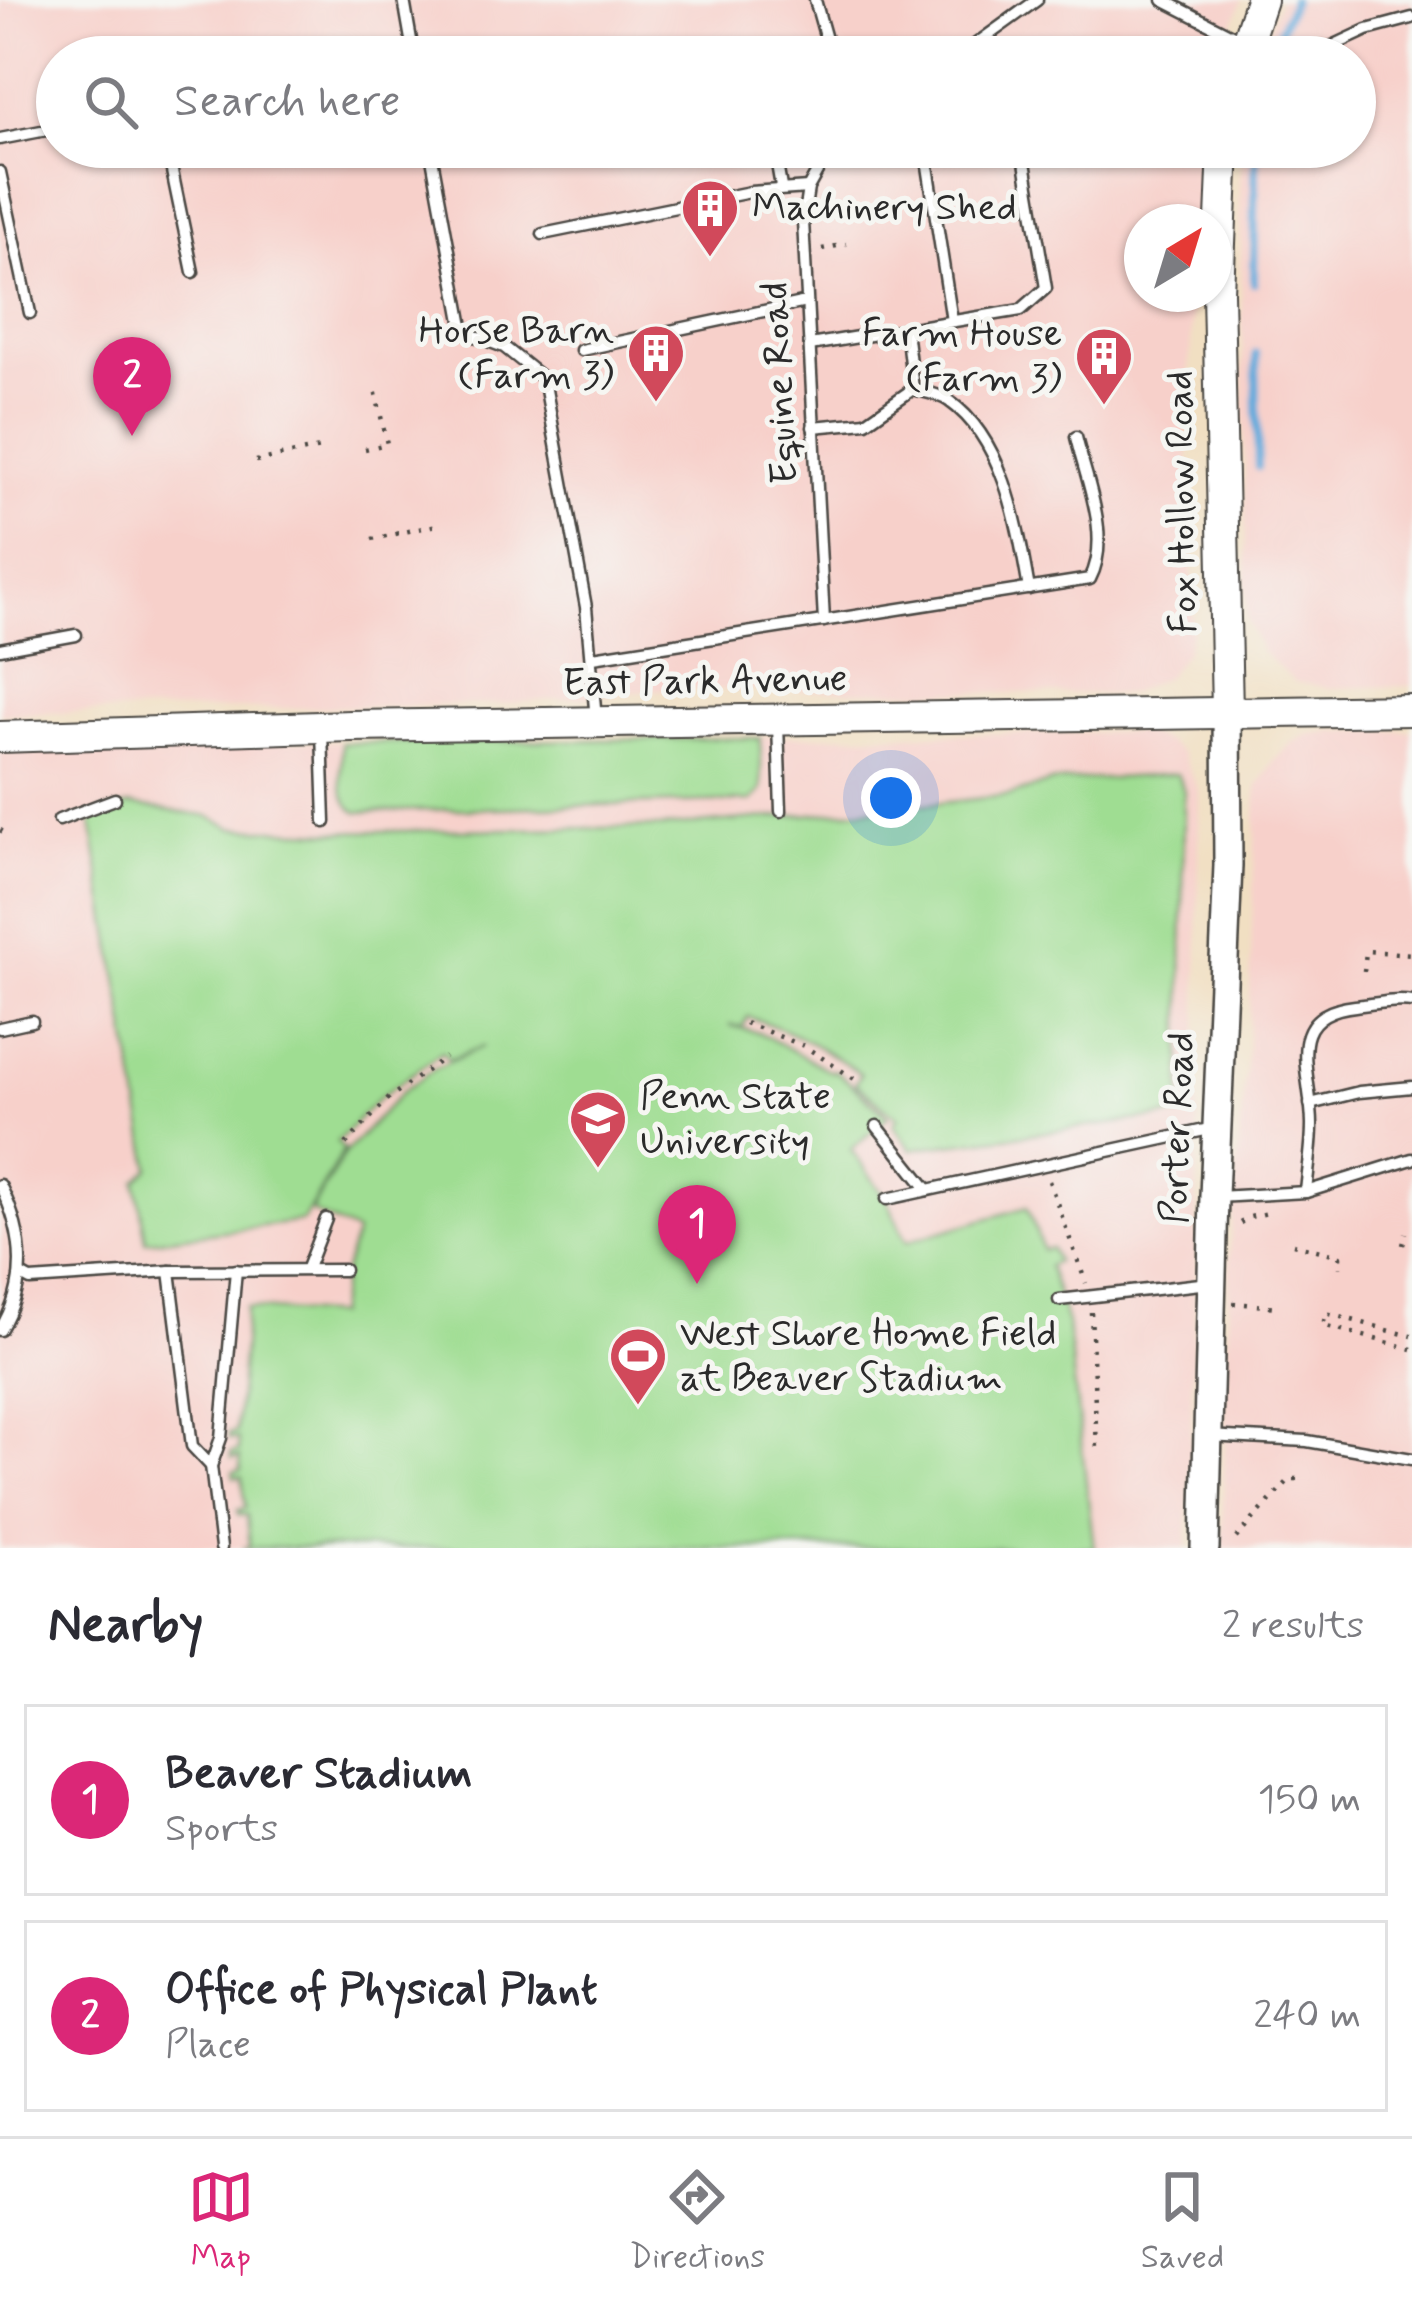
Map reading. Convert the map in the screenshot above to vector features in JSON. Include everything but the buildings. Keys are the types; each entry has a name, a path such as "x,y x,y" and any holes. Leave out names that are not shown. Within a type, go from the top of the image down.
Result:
{"main road":[{"path":"1249,36 1261,0"},
{"name":"Fox Hollow Road","path":"1223,168 1218,292 1227,712"},
{"name":"East Park Avenue","path":"0,737 1412,710"}],"street":[{"name":"Porter Road","path":"1205,1548 1228,865 1227,712"}],"lane":[{"path":"404,0 408,36"},
{"path":"815,0 825,36"},
{"path":"987,36 1036,0"},
{"path":"1163,0 1221,36"},
{"path":"1354,36 1412,19"},
{"path":"0,139 36,132"},
{"path":"171,168 193,272"},
{"path":"434,168 464,332 504,346 544,379 592,657 596,723"},
{"path":"778,168 781,187"},
{"name":"Equine Road","path":"819,168 808,188 803,253 824,621"},
{"path":"929,168 952,321"},
{"path":"811,345 1022,310 1046,288 1026,168"},
{"path":"0,172 29,313"},
{"path":"543,235 781,187 808,188"},
{"path":"581,350 806,302"},
{"path":"906,329 913,389"},
{"path":"813,427 866,422 913,389"},
{"path":"913,389 948,400 978,432 1014,500 1029,589"},
{"path":"592,657 1090,579 1098,565 1100,539 1076,437"},
{"path":"0,649 76,635"},
{"path":"778,719 781,811"},
{"path":"322,728 325,822"},
{"path":"59,820 115,799"},
{"path":"1306,1192 1312,1125 1304,1050 1317,1016 1330,1008 1412,1002"},
{"path":"0,1028 32,1022"},
{"path":"1310,1105 1359,1092 1412,1087"},
{"path":"877,1126 928,1190"},
{"path":"887,1199 1217,1127"},
{"path":"1214,1196 1306,1192 1412,1159"},
{"path":"0,1185 19,1236 20,1275 13,1308 0,1330"},
{"path":"307,1268 326,1219"},
{"path":"221,1548 211,1466 221,1438 236,1270"},
{"path":"20,1275 30,1280 170,1271 344,1270"},
{"path":"170,1271 191,1446 211,1466"},
{"path":"1059,1300 1212,1282"},
{"path":"1208,1436 1307,1441 1412,1459"}],"path":[{"path":"803,253 846,244"},
{"path":"365,449 387,444 375,389"},
{"path":"256,461 325,447"},
{"path":"372,539 436,525"},
{"path":"1364,971 1366,951 1412,954"},
{"path":"745,1023 804,1046 856,1080"},
{"path":"799,1055 804,1046"},
{"path":"346,1144 445,1058"},
{"path":"1043,1164 1090,1296 1097,1449"},
{"path":"1403,1245 1406,1232"},
{"path":"1293,1244 1340,1256 1340,1268"},
{"path":"1233,1303 1277,1306"},
{"path":"1412,1336 1326,1313 1323,1325 1412,1349"},
{"path":"1379,1340 1382,1329"},
{"path":"1236,1538 1290,1479 1306,1479"}],"shaded area":[{"path":"0,0 1242,0 1229,36 36,36 36,168 1204,168 1201,204 1124,204 1124,312 1193,312 1187,403 1192,631 1186,651 1166,677 1128,694 668,689 505,704 0,714"},
{"path":"1279,0 1412,0 1412,686 1330,688 1295,682 1262,652 1247,620 1241,168 1376,168 1376,36 1267,36"},
{"path":"1412,731 1412,1548 1222,1548 1230,1248 1248,1042 1257,788 1292,743 1309,734"},
{"name":"Penn State University","path":"1142,732 1181,753 1199,791 1197,1228 1187,1548 0,1548 0,752 213,743"}],"green space":[{"path":"760,738 762,789 752,801 357,812 345,799 341,781 342,743"},
{"name":"Penn State University","path":"1177,774 1184,791 1181,1115 911,1149 893,1124 898,1118 855,1083 861,1074 848,1065 763,1022 748,1017 742,1027 729,1025 760,1033 835,1070 888,1116 851,1150 887,1199 906,1242 1027,1207 1043,1250 1051,1248 1056,1262 1048,1266 1067,1323 1094,1548 243,1548 250,1547 247,1515 239,1515 238,1510 246,1508 242,1477 234,1477 233,1472 241,1470 240,1457 232,1458 231,1453 239,1451 238,1439 229,1439 229,1434 236,1432 246,1308 336,1315 356,1233 312,1212 314,1205 345,1153 403,1091 434,1069 484,1046 449,1060 442,1052 379,1098 337,1142 344,1149 303,1221 146,1241 136,1181 150,1168 91,820 100,812 131,805 208,816 233,828 323,832 664,827 1011,795 1052,782"}],"waterway":[{"path":"1277,36 1293,0"},
{"path":"1254,283 1256,168"},
{"path":"1256,354 1258,467"}],"place":[{"name":"Machinery Shed","path":"710,259"},
{"name":"Horse Barn (Farm 3)","path":"656,404"},
{"name":"Farm House (Farm 3)","path":"1104,407"},
{"name":"Office of Physical Plant","path":"132,436"},
{"name":"Penn State University","path":"598,1170"},
{"name":"Beaver Stadium","path":"697,1284"},
{"name":"West Shore Home Field at Beaver Stadium","path":"638,1407"}]}
